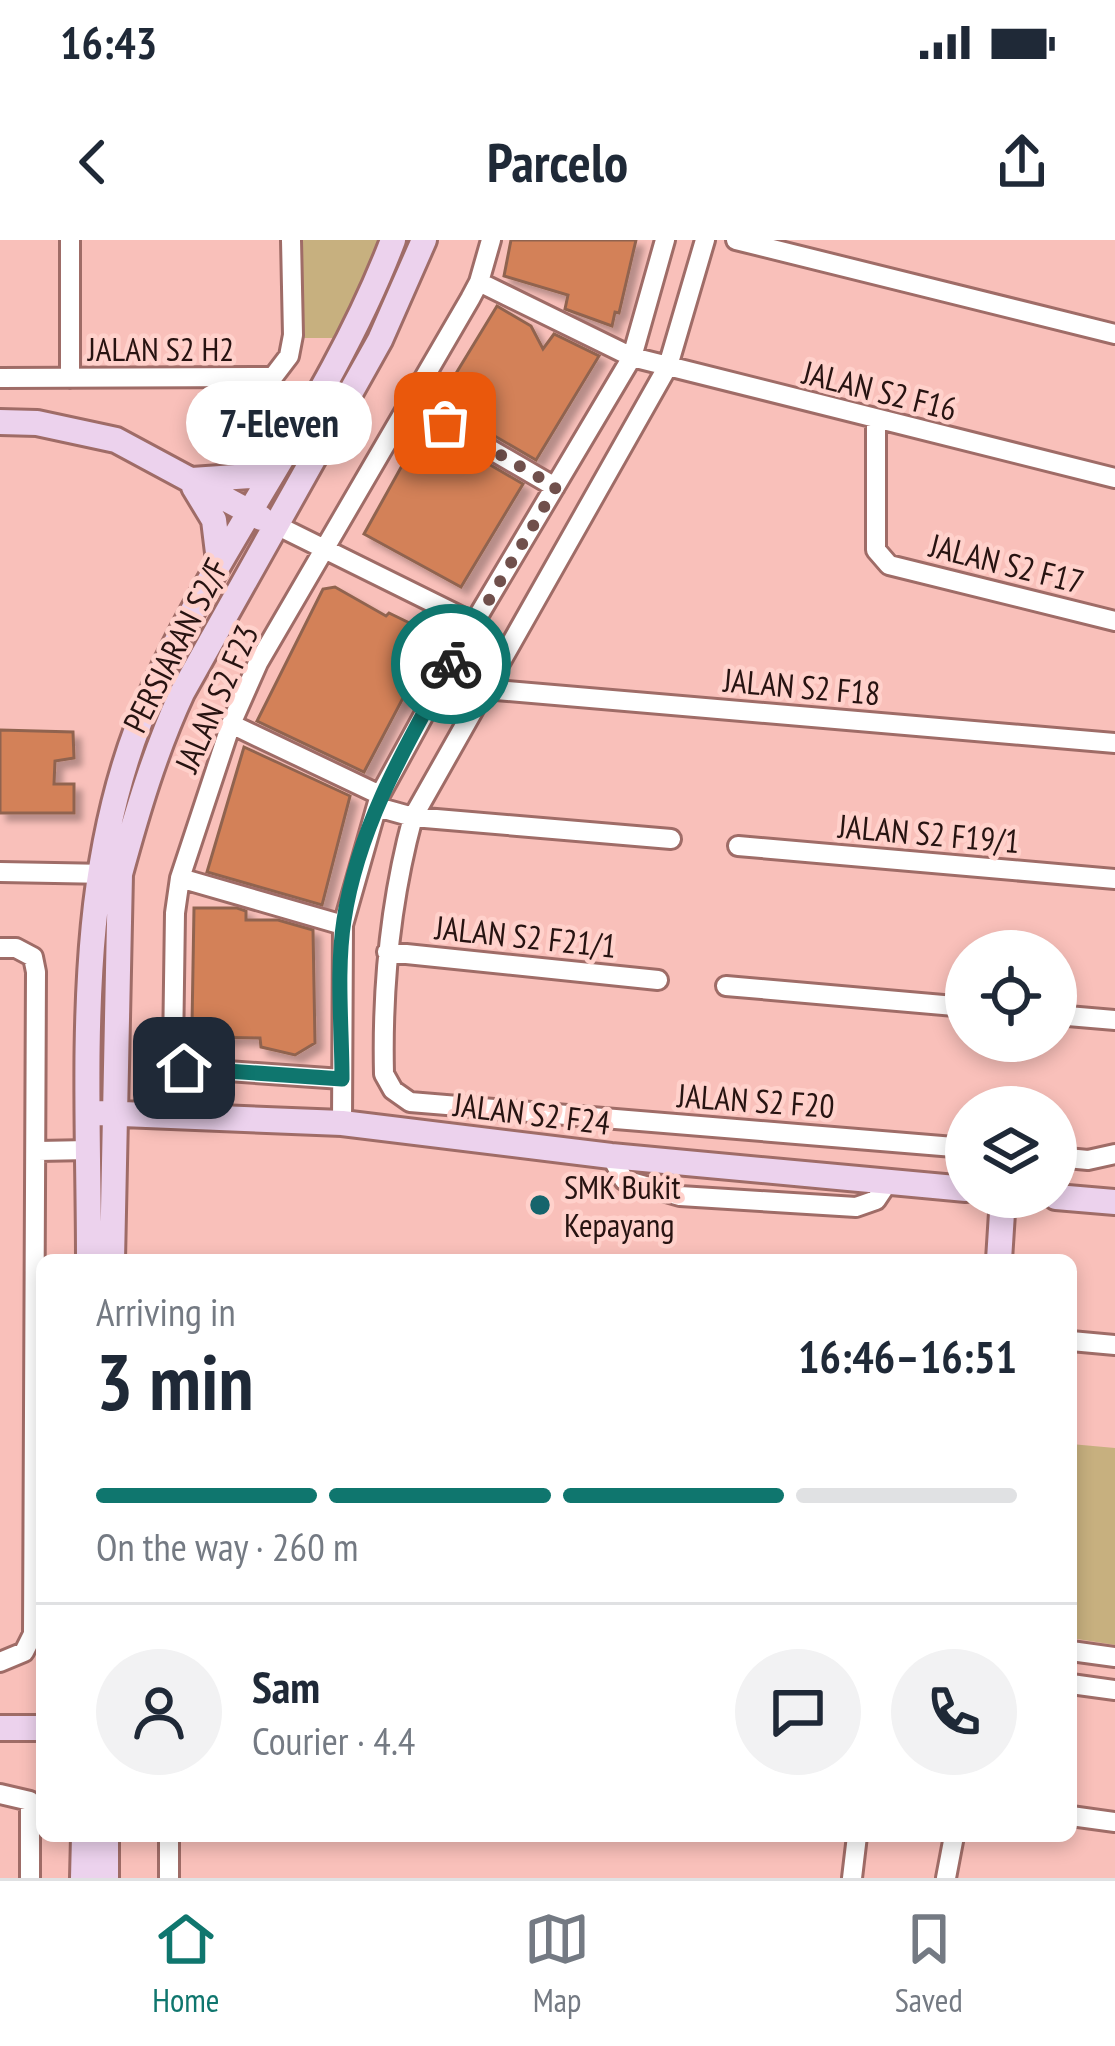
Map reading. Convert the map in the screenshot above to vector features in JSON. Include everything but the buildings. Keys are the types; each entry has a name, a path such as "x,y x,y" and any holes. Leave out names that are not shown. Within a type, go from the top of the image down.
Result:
{"main road":[{"name":"PERSIARAN S2/F","path":"112,1254 91,953 109,874 117,790 152,692 219,561 348,340 393,240"},
{"name":"PERSIARAN S2/F","path":"109,874 161,738 274,524 380,340 424,240"},
{"path":"0,422 37,423 116,440 274,524"},
{"path":"189,480 250,476 281,455"},
{"path":"189,480 214,520 219,561"},
{"name":"PERSIARAN S2/F","path":"89,1254 89,1150 101,1114"},
{"name":"JALAN S2 F24","path":"101,1114 342,1123 611,1156 945,1187"},
{"path":"1077,1199 1115,1202"},
{"path":"999,1254 1002,1218"},
{"path":"0,1727 36,1728"},
{"path":"83,1842 83,1878"},
{"path":"106,1842 106,1878"}],"street":[{"path":"70,240 70,378"},
{"name":"JALAN S2 H2","path":"0,378 272,377 289,356 293,334 291,240"},
{"name":"JALAN S2 F23","path":"342,1079 184,1068 177,1063 173,1053 174,960 180,878 231,724 258,663 479,282 490,240"},
{"path":"342,1123 343,925 379,801 474,623 632,357 665,240"},
{"name":"JALAN S2 F20","path":"705,240 668,366 413,817 399,869 387,952 384,1075 393,1090 410,1102 945,1146"},
{"path":"736,240 1115,334"},
{"name":"JALAN S2 F16","path":"479,282 632,357 876,422 1115,478"},
{"path":"409,402 556,487"},
{"name":"JALAN S2 F17","path":"876,422 876,550 881,559 889,565 1115,621"},
{"path":"274,524 474,623"},
{"name":"JALAN S2 F18","path":"484,689 1115,743"},
{"path":"231,724 413,817 671,839"},
{"name":"JALAN S2 F19/1","path":"739,846 1115,879"},
{"path":"0,872 109,874"},
{"path":"180,878 343,925"},
{"path":"0,948 16,948 33,957 36,972 38,1254"},
{"name":"JALAN S2 F21/1","path":"387,952 658,980"},
{"path":"726,986 945,1005"},
{"path":"1077,1017 1115,1020"},
{"path":"644,1158 647,1122"},
{"path":"38,1151 89,1150"},
{"path":"1077,1159 1115,1154"},
{"path":"611,1156 624,1180 680,1196 856,1207 876,1200 888,1182"},
{"path":"1077,1342 1115,1345"},
{"path":"0,1661 23,1652 33,1634 36,1546"},
{"path":"1077,1652 1115,1657"},
{"path":"1077,1685 1115,1690"},
{"path":"0,1794 30,1801 30,1878"},
{"path":"1077,1817 1115,1822"},
{"path":"169,1842 169,1878"},
{"path":"851,1878 856,1842"},
{"path":"946,1878 953,1842"}],"shaded area":[{"path":"293,240 385,240 343,338 296,338"},
{"path":"1077,1445 1115,1448 1115,1645 1077,1639"}],"way so far":[{"path":"445,423 556,487 451,664"}],"place":[{"name":"7-Eleven","path":"445,423"},
{"name":"SMK Bukit Kepayang","path":"540,1205"}],"route":[{"path":"184,1068 342,1079 343,925 349,897 380,795 451,664"}]}
